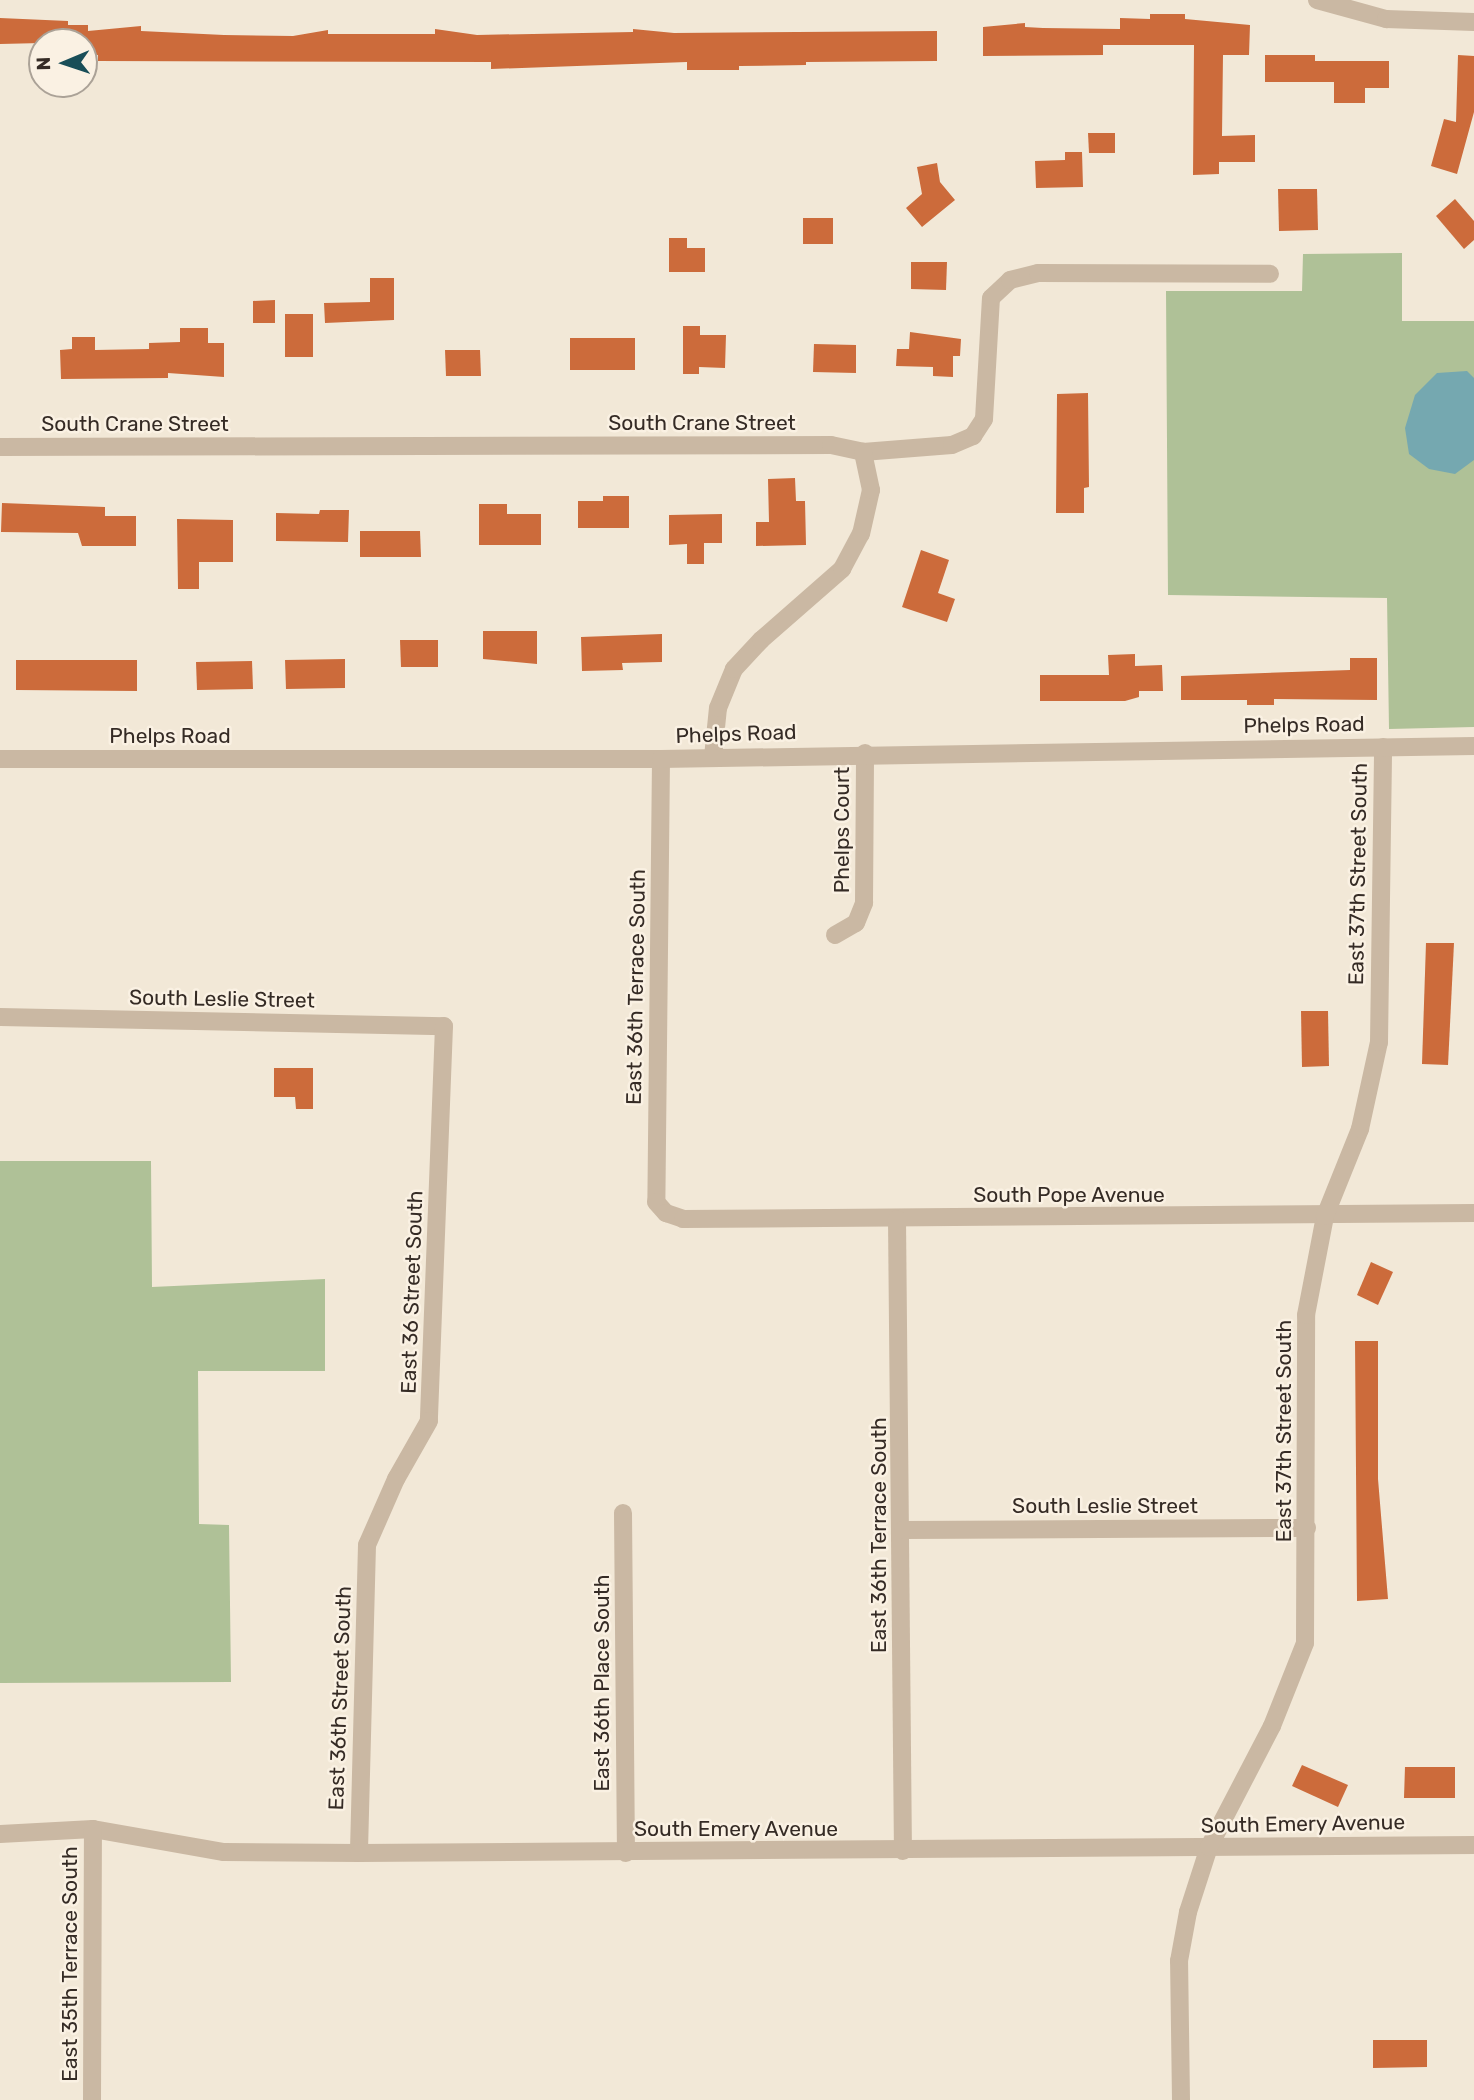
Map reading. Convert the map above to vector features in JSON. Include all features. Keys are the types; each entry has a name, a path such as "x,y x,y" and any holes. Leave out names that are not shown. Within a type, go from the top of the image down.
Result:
{"street":[{"path":"1317,0 1386,19 1474,22"},
{"name":"South Crane Street","path":"0,447 831,445 863,452 952,444 973,436 984,419 991,298 1010,280 1038,273 1270,274"},
{"path":"713,757 718,708 734,669 761,640 842,569 862,534 871,490 863,452"},
{"name":"Phelps Road","path":"0,759 661,759 865,753 1474,746"},
{"name":"East 37th Street South","path":"1181,2100 1179,1961 1188,1912 1209,1847 1272,1726 1305,1643 1306,1315 1325,1216 1360,1129 1378,1042 1382,747"},
{"name":"Phelps Court","path":"835,934 856,923 864,903 865,753"},
{"name":"East 36th Terrace South","path":"661,759 656,1202 666,1213"},
{"name":"South Leslie Street","path":"0,1017 444,1026"},
{"name":"East 36 Street South","path":"367,1545 396,1479 429,1421 444,1026"},
{"name":"South Pope Avenue","path":"666,1213 683,1219 897,1219 1474,1213"},
{"name":"East 36th Terrace South","path":"897,1219 903,1530 903,1851"},
{"name":"East 36th Place South","path":"623,1513 626,1853"},
{"name":"South Leslie Street","path":"903,1530 1307,1528"},
{"name":"East 36th Street South","path":"359,1853 367,1545"},
{"name":"South Emery Avenue","path":"0,1834 93,1829 224,1852 626,1853 1474,1845"},
{"name":"East 35th Terrace South","path":"92,2100 93,1829"}],"green space":[{"path":"1402,253 1402,321 1474,321 1474,727 1389,729 1387,598 1168,595 1166,291 1302,291 1303,254"},
{"path":"0,1161 151,1161 152,1287 325,1279 325,1371 198,1371 199,1524 229,1525 231,1682 0,1683"}],"water":[{"path":"1467,371 1474,378 1474,460 1455,474 1429,469 1409,454 1405,428 1415,395 1437,373"}],"building":[{"path":"1150,14 1185,14 1185,19 1250,25 1249,55 1223,55 1222,136 1255,135 1255,162 1219,162 1219,174 1193,175 1194,45 1103,45 1103,55 983,56 983,27 1025,23 1025,27 1120,29 1120,18 1150,19"},
{"path":"0,18 68,21 68,25 88,25 88,28 28,28 28,43 0,44"},
{"path":"141,26 141,31 293,36 328,30 328,34 435,34 435,29 477,35 633,32 633,29 674,33 937,31 937,61 806,62 806,65 739,66 739,70 687,70 687,62 491,69 491,62 98,61 98,30"},
{"path":"1265,55 1315,55 1315,61 1389,61 1389,88 1365,88 1365,103 1334,103 1334,82 1265,82"},
{"path":"1458,55 1474,56 1474,112 1457,174 1431,166 1444,119 1456,122"},
{"path":"1088,133 1115,133 1115,153 1089,153"},
{"path":"1065,152 1082,152 1083,187 1036,188 1035,161 1065,160"},
{"path":"937,163 940,182 955,200 922,227 906,208 922,194 917,167"},
{"path":"1278,189 1317,189 1318,230 1279,231"},
{"path":"1455,199 1474,221 1474,240 1464,249 1436,216"},
{"path":"803,218 833,218 833,244 803,244"},
{"path":"669,238 687,238 687,248 705,248 705,272 669,272"},
{"path":"911,262 947,262 946,290 911,289"},
{"path":"370,278 394,278 394,320 325,323 324,303 370,302"},
{"path":"275,300 275,323 253,323 253,301"},
{"path":"285,314 313,314 313,357 285,357"},
{"path":"683,326 700,326 700,335 726,335 725,368 699,367 699,374 683,374"},
{"path":"180,328 208,328 208,343 224,343 224,377 168,373 168,378 61,379 60,350 72,349 72,337 95,337 95,350 149,349 149,343 180,342"},
{"path":"910,332 961,339 960,356 953,356 953,377 933,376 933,367 896,366 897,349 909,349"},
{"path":"570,338 635,338 635,370 570,370"},
{"path":"814,344 856,345 856,373 813,372"},
{"path":"445,350 480,350 481,376 446,376"},
{"path":"1088,393 1089,487 1084,488 1084,513 1056,513 1057,394"},
{"path":"795,478 796,501 805,501 806,545 756,546 756,522 769,522 768,479"},
{"path":"603,496 629,496 629,528 578,528 578,501 603,501"},
{"path":"2,503 105,507 105,516 136,516 136,546 82,546 78,533 1,532"},
{"path":"479,504 507,504 507,514 541,514 541,545 479,545"},
{"path":"320,510 349,510 348,542 276,541 276,513 319,514"},
{"path":"722,514 722,543 704,543 704,564 687,564 687,544 669,545 669,515"},
{"path":"177,519 233,520 233,562 199,562 199,589 178,589"},
{"path":"360,531 420,531 421,557 360,557"},
{"path":"921,550 949,560 938,593 955,599 947,622 902,607"},
{"path":"483,631 537,631 537,664 483,659"},
{"path":"662,634 662,662 622,663 623,670 582,671 581,637"},
{"path":"400,640 438,640 438,667 401,667"},
{"path":"1135,654 1135,666 1162,665 1163,691 1139,691 1139,697 1125,701 1040,701 1040,675 1109,675 1108,655"},
{"path":"1350,658 1377,658 1377,700 1274,699 1274,705 1247,705 1247,700 1181,700 1181,676 1350,670"},
{"path":"345,659 345,688 286,689 285,660"},
{"path":"16,660 137,660 137,691 16,690"},
{"path":"252,661 253,689 197,690 196,662"},
{"path":"1426,943 1454,943 1448,1065 1422,1064"},
{"path":"1301,1011 1328,1011 1329,1066 1302,1067"},
{"path":"274,1068 313,1068 313,1109 296,1109 295,1097 274,1097"},
{"path":"1371,1262 1393,1272 1378,1305 1357,1295"},
{"path":"1355,1341 1378,1341 1378,1479 1388,1599 1357,1601"},
{"path":"1302,1765 1348,1785 1338,1807 1292,1786"},
{"path":"1405,1767 1455,1767 1455,1798 1404,1798"},
{"path":"1373,2040 1427,2040 1427,2067 1373,2068"}]}
